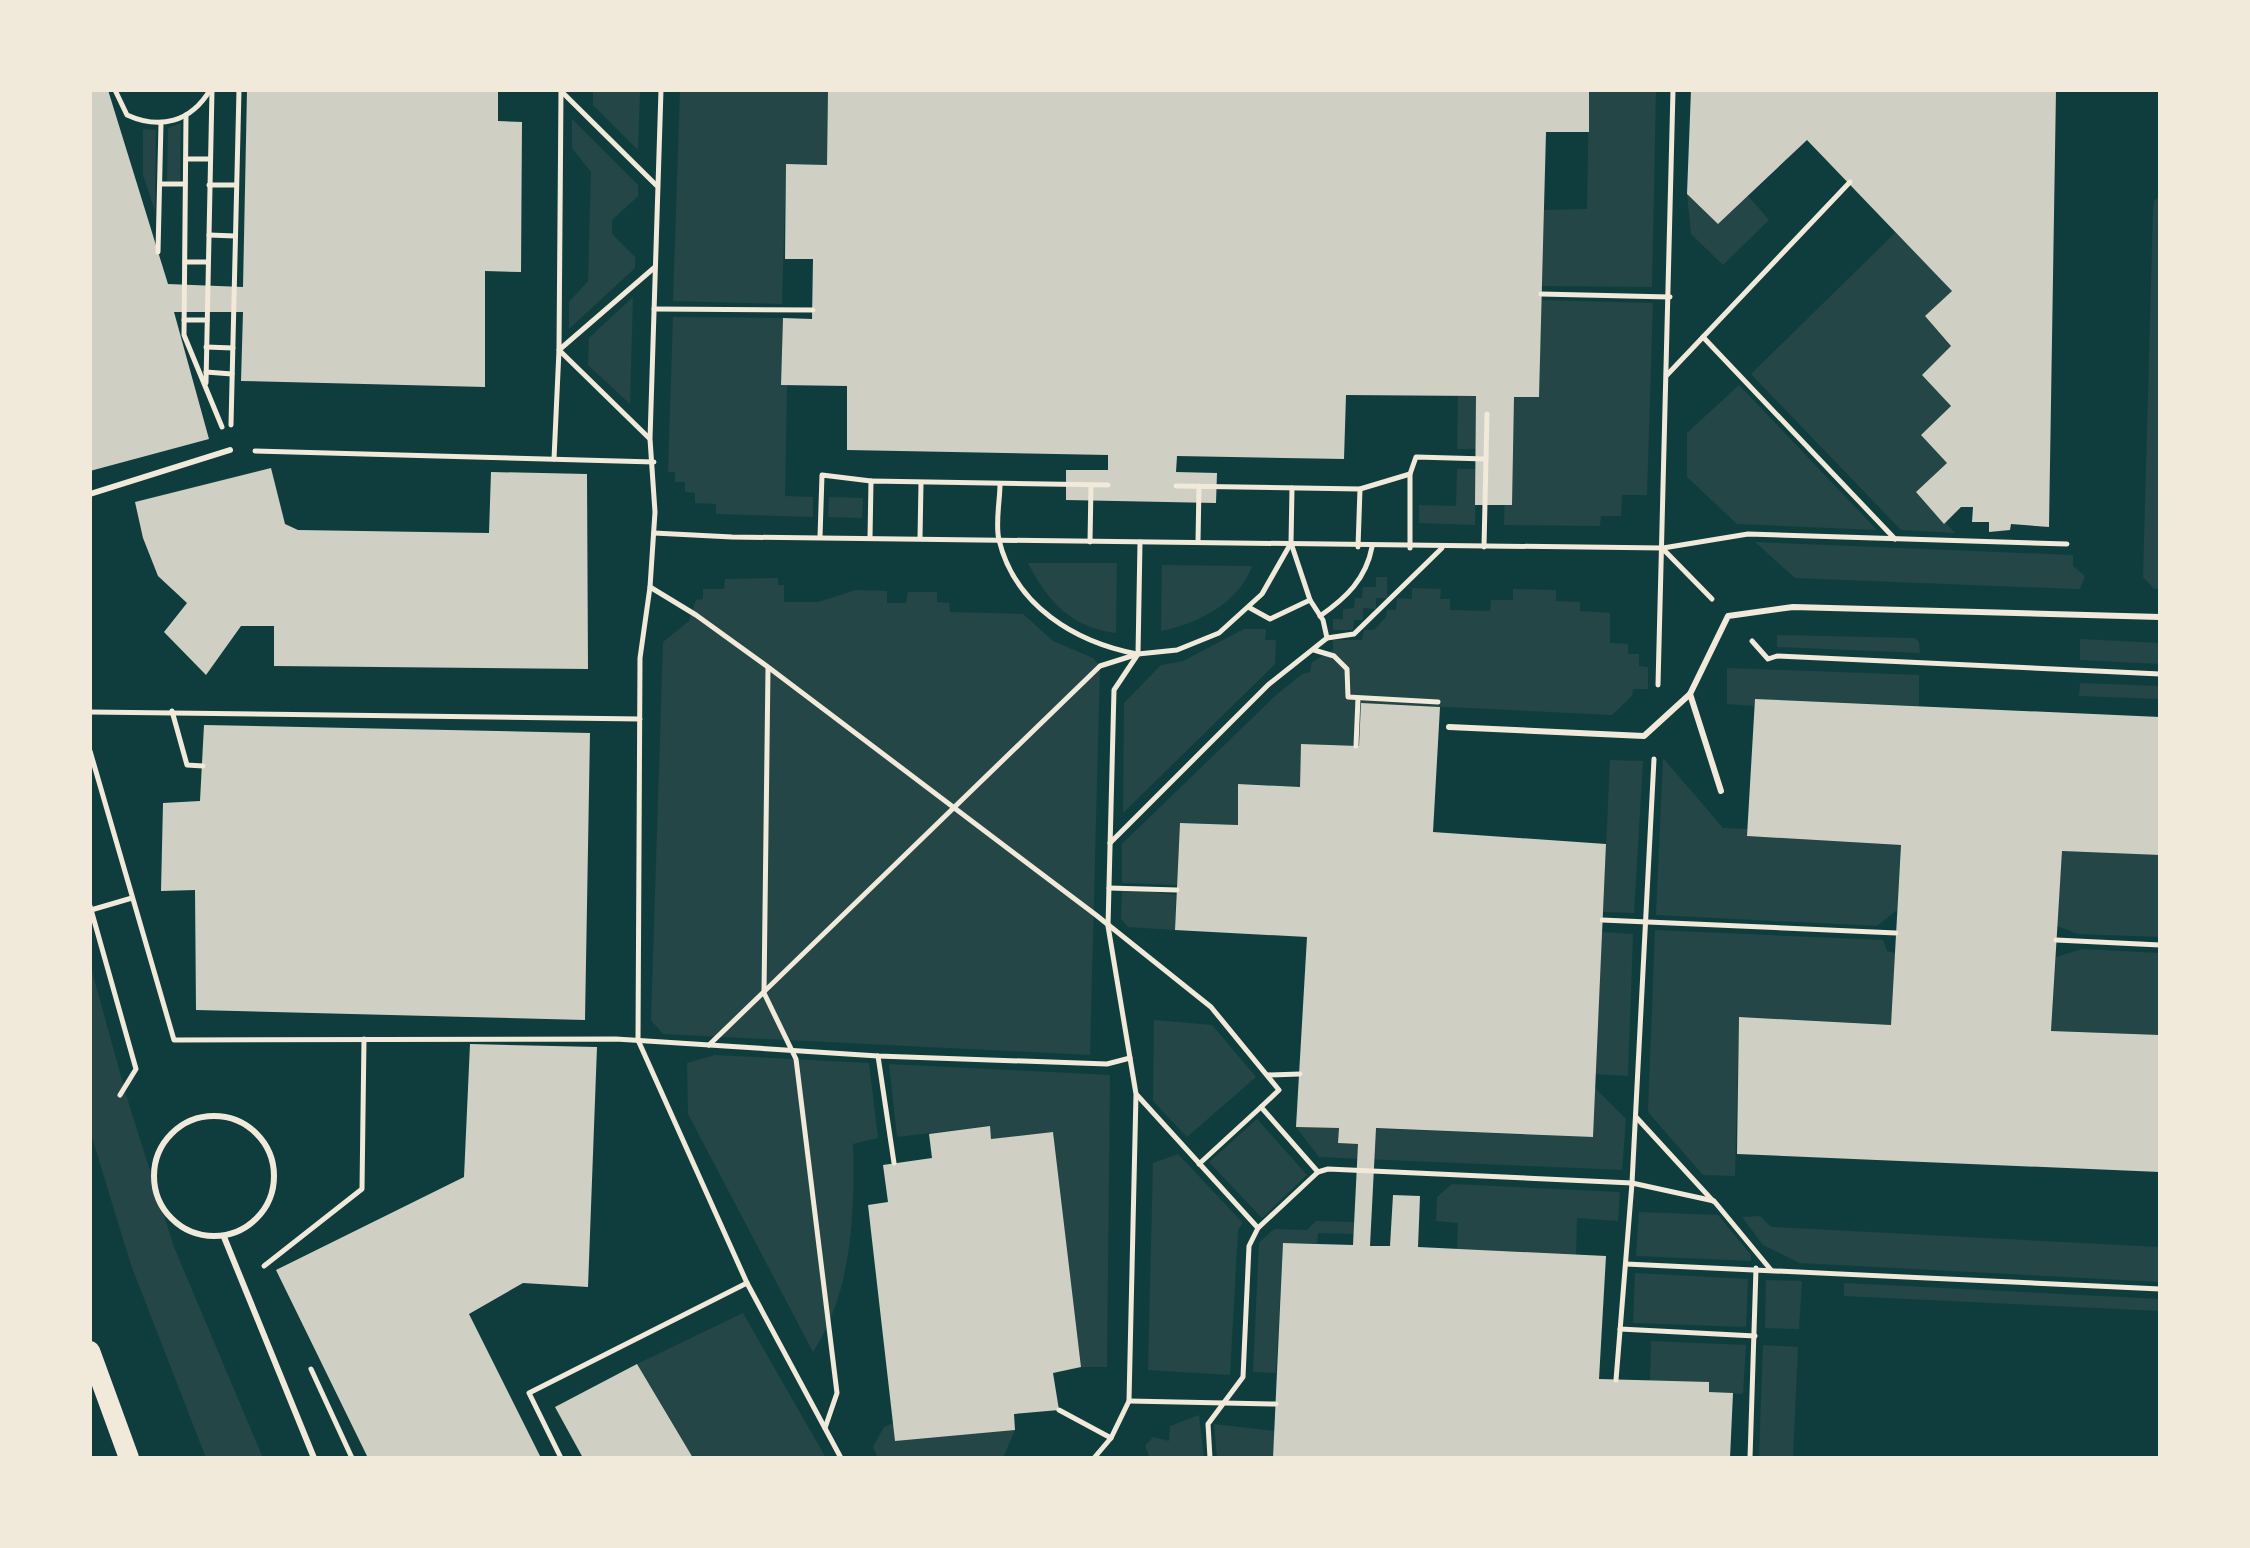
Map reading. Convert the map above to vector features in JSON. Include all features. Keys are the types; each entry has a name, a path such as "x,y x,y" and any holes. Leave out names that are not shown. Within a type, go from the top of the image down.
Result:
{"main road":[{"path":"90,1351 129,1458"}],"lane":[{"path":"90,494 230,450"},
{"path":"1449,727 1644,736 1690,694 1728,616 1793,607 2160,617"},
{"path":"1690,694 1721,791"},
{"path":"205,1116 224,1116 259,1135 269,1151 274,1170 272,1190 265,1209 252,1224 224,1237 195,1233 178,1223 164,1209 156,1190 159,1152 170,1135 186,1123 205,1116"},
{"path":"224,1237 314,1458"}],"path":[{"path":"115,90 127,115 161,123 186,115 211,90"},
{"path":"206,388 211,90"},
{"path":"230,450 239,90"},
{"path":"561,90 657,186"},
{"path":"554,459 559,350 561,90"},
{"path":"661,90 650,439 654,462 654,533 640,658 638,1040 747,1283 841,1458"},
{"path":"1616,1380 1632,1183 1656,726 1670,297 1673,90"},
{"path":"186,115 184,335 230,450"},
{"path":"158,252 161,123"},
{"path":"186,159 210,159"},
{"path":"1666,376 1850,182"},
{"path":"160,184 185,184"},
{"path":"209,185 236,185"},
{"path":"208,235 235,236"},
{"path":"185,262 208,262"},
{"path":"559,350 655,267"},
{"path":"1541,294 1670,297"},
{"path":"654,309 813,310"},
{"path":"184,320 207,320"},
{"path":"1703,337 1895,539"},
{"path":"206,347 233,348"},
{"path":"559,350 650,439"},
{"path":"206,372 232,374"},
{"path":"1484,547 1487,414"},
{"path":"230,450 654,462"},
{"path":"1410,548 1410,474 1416,457 1486,459"},
{"path":"1176,486 1360,489 1410,474"},
{"path":"820,537 822,475 921,483 1108,485"},
{"path":"870,538 871,481"},
{"path":"920,538 921,483"},
{"path":"1000,484 998,539 1015,576 1047,617 1087,641 1138,654"},
{"path":"1090,542 1091,485"},
{"path":"1198,542 1199,486"},
{"path":"1292,488 1291,543 1310,600 1320,616 1327,638"},
{"path":"1358,547 1360,489"},
{"path":"654,533 1291,543 1410,548 1663,548 1748,534 2067,544"},
{"path":"1094,1458 1111,1438 1129,1401 1136,1094 1108,926 1109,844 1114,690 1138,654 1140,542"},
{"path":"709,1045 1100,666 1138,654 1177,650 1198,644 1250,608 1275,575 1291,543"},
{"path":"1320,616 1358,582 1368,568 1372,547"},
{"path":"1109,844 1268,685 1327,638 1354,634 1442,548"},
{"path":"1663,548 1768,659 1777,656 2160,674"},
{"path":"650,587 696,615 768,667 956,808 1211,1007 1279,1090 1199,1164"},
{"path":"1250,608 1270,619 1310,600"},
{"path":"1313,649 1334,656 1347,669 1348,697 1444,702 1449,727"},
{"path":"768,667 764,993 794,1050 837,1393 825,1428"},
{"path":"1356,746 1358,698"},
{"path":"172,711 187,765 203,766"},
{"path":"90,712 640,719"},
{"path":"90,751 174,1040 638,1040 878,1056 1107,1064 1130,1058"},
{"path":"1109,888 1177,890"},
{"path":"120,1095 136,1069 91,908 132,898"},
{"path":"1602,920 1896,933"},
{"path":"2056,940 2160,945"},
{"path":"270,1280 263,1267 362,1189 364,1039"},
{"path":"878,1056 894,1163"},
{"path":"1266,1075 1300,1074"},
{"path":"1136,1094 1258,1228"},
{"path":"1261,1107 1318,1172"},
{"path":"1636,1116 1714,1201 1771,1270"},
{"path":"1210,1458 1208,1424 1243,1377 1249,1246 1258,1228 1318,1172 1328,1169 1632,1183 1714,1201"},
{"path":"1626,1264 2160,1289"},
{"path":"1750,1458 1756,1268"},
{"path":"561,1458 529,1393 747,1283"},
{"path":"1620,1329 1755,1336"},
{"path":"308,1362 352,1458"},
{"path":"1129,1401 1276,1404"},
{"path":"1059,1410 1111,1438"}],"shaded area":[{"path":"593,90 640,90 638,150 593,105"},
{"path":"680,90 828,90 827,165 786,164 782,304 673,301"},
{"path":"1589,90 1656,90 1652,287 1542,286 1544,210 1587,209"},
{"path":"572,119 638,185 638,196 612,220 612,234 635,257 635,268 569,329 569,302 588,281 591,172 572,148"},
{"path":"181,123 180,181 167,181 168,128"},
{"path":"143,129 156,130 155,211 143,175"},
{"path":"1687,194 1718,224 1748,196 1769,220 1723,265 1691,234"},
{"path":"2160,196 2160,589 2154,589 2143,577 2153,210 2154,201"},
{"path":"1897,231 1952,291 1925,316 1951,346 1922,375 1951,406 1921,435 1947,463 1917,492 1955,533 1901,530 1751,374"},
{"path":"633,297 630,404 588,365 589,338"},
{"path":"1541,300 1653,303 1647,495 1622,495 1621,516 1601,516 1600,526 1504,525 1507,397 1539,397"},
{"path":"673,317 783,318 781,385 787,385 785,496 813,497 813,517 716,514 716,504 695,503 695,493 685,492 685,482 675,482 675,472 668,472"},
{"path":"1739,385 1877,530 1737,524 1687,477 1687,433"},
{"path":"1458,396 1476,396 1476,449 1457,449"},
{"path":"1457,469 1476,469 1475,525 1419,523 1419,505 1456,506"},
{"path":"829,497 863,498 862,518 828,517"},
{"path":"1755,542 2073,555 2073,566 2085,576 2080,589 1795,578"},
{"path":"1028,563 1117,563 1116,633 1074,619 1053,601"},
{"path":"1162,565 1252,566 1237,591 1215,610 1189,623 1161,631"},
{"path":"1376,577 1387,577 1387,598 1376,598 1376,609 1363,608 1363,620 1354,620 1353,630 1333,630 1333,619 1343,619 1343,609 1354,608 1355,598 1362,598 1363,587 1376,587"},
{"path":"778,578 778,585 784,585 784,602 818,602 856,590 887,591 887,603 906,603 908,592 937,592 937,602 949,603 950,612 1023,614 1053,641 1093,658 1100,666 1090,1055 663,1034 651,1020 663,642 689,621 696,600 703,599 703,589 724,589 725,579"},
{"path":"1412,588 1441,589 1440,599 1450,599 1450,610 1490,611 1491,600 1513,600 1513,589 1556,590 1556,601 1580,602 1580,611 1610,613 1610,643 1628,644 1628,654 1639,654 1639,666 1648,667 1648,689 1633,689 1632,696 1612,715 1362,703 1359,746 1301,744 1300,787 1239,784 1238,825 1180,823 1177,885 1122,883 1122,844 1275,696 1302,674 1310,672 1312,662 1333,650 1333,640 1362,640 1364,630 1374,630 1386,617 1387,610 1396,610 1397,598 1412,599"},
{"path":"1244,629 1266,629 1265,640 1276,640 1275,664 1123,813 1124,703 1161,665 1183,661"},
{"path":"1777,635 1915,638 1919,642 1920,653 1777,647"},
{"path":"2080,639 2160,643 2160,664 2080,660"},
{"path":"1727,668 1919,675 1919,706 1756,699 1754,706 1727,704"},
{"path":"2080,683 2160,686 2160,699 2079,696"},
{"path":"1663,758 1723,828 1747,829 1747,836 1901,845 1897,910 1877,926 1656,915"},
{"path":"1610,760 1643,761 1634,913 1603,912"},
{"path":"2062,851 2160,855 2160,937 2078,934 2057,926"},
{"path":"1122,888 1176,895 1175,930 1128,927 1121,919"},
{"path":"1655,930 1883,940 1887,951 1895,953 1891,1025 1739,1017 1735,1176 1703,1175 1648,1112"},
{"path":"1602,932 1633,934 1628,1076 1595,1074"},
{"path":"2082,949 2160,953 2160,1035 2051,1031 2056,957"},
{"path":"90,964 127,1098 174,1247 263,1458 206,1458 131,1265 90,1131"},
{"path":"1154,1020 1212,1025 1256,1077 1187,1137 1153,1101"},
{"path":"715,1055 869,1063 878,1138 853,1144 852,1225 843,1278 826,1329 813,1352 688,1114 687,1063"},
{"path":"889,1064 1110,1075 1107,1367 1081,1367 1053,1133 991,1139 989,1126 897,1137"},
{"path":"1594,1087 1626,1119 1622,1170 1319,1157 1296,1127 1339,1128 1338,1143 1358,1144 1359,1128 1592,1137"},
{"path":"1257,1119 1307,1175 1262,1218 1209,1162"},
{"path":"1178,1154 1243,1223 1238,1230 1230,1375 1148,1370 1153,1163"},
{"path":"1452,1184 1620,1192 1618,1221 1577,1218 1576,1255 1457,1249 1458,1223 1436,1221 1437,1197"},
{"path":"1639,1212 1718,1215 1751,1255 1751,1261 1636,1256"},
{"path":"1760,1216 1771,1227 2160,1247 2160,1282 1800,1263 1763,1245 1742,1217"},
{"path":"1316,1221 1354,1222 1354,1234 1318,1233 1317,1243 1283,1243 1276,1373 1253,1372 1259,1243 1274,1229 1307,1230"},
{"path":"1635,1273 1748,1279 1746,1327 1633,1323"},
{"path":"1766,1280 1802,1281 1799,1329 1765,1328"},
{"path":"1844,1283 2160,1299 2160,1311 1844,1296"},
{"path":"743,1313 826,1458 693,1458 637,1364"},
{"path":"1651,1341 1746,1345 1743,1394 1709,1392 1709,1383 1650,1381"},
{"path":"1763,1345 1798,1347 1793,1458 1759,1458"},
{"path":"1199,1415 1204,1458 1150,1458 1145,1446 1153,1437 1169,1441 1170,1426"},
{"path":"893,1423 1015,1430 1003,1458 878,1458 873,1447 884,1427"},
{"path":"1214,1424 1275,1431 1273,1458 1217,1458"}],"building":[{"path":"90,90 108,90 168,284 243,287 247,90 498,90 498,121 522,122 521,272 485,271 485,387 241,381 243,312 174,312 209,439 90,471"},
{"path":"828,90 1589,90 1589,132 1546,132 1539,397 1514,397 1512,505 1475,505 1476,396 1346,395 1344,459 1177,456 1176,472 1217,473 1216,503 1066,500 1066,470 1108,470 1108,455 847,450 847,386 781,385 783,318 812,319 813,259 785,259 786,164 827,165"},
{"path":"1691,90 2056,90 2049,527 2011,524 2010,530 1989,532 1989,522 1972,522 1973,507 1961,507 1944,524 1916,492 1947,463 1921,435 1951,406 1922,375 1951,346 1925,316 1952,291 1807,140 1718,224 1687,194"},
{"path":"271,468 285,524 298,530 489,533 491,472 587,474 588,669 274,666 274,626 241,626 206,675 164,632 187,603 158,576 143,538 135,502"},
{"path":"1755,699 2160,717 2160,855 2062,851 2051,1031 2160,1035 2160,1172 1737,1154 1739,1017 1891,1025 1901,845 1747,836"},
{"path":"1361,703 1440,707 1433,832 1606,844 1593,1137 1376,1128 1370,1246 1390,1246 1393,1195 1420,1196 1418,1247 1606,1256 1599,1379 1709,1382 1709,1392 1733,1393 1730,1458 1273,1458 1283,1243 1353,1245 1358,1144 1338,1143 1339,1128 1296,1127 1307,937 1175,930 1180,823 1238,825 1238,784 1300,787 1301,744 1359,746"},
{"path":"204,725 590,733 585,1020 196,1010 195,890 161,891 163,803 200,801"},
{"path":"470,1044 597,1047 588,1287 523,1283 469,1314 541,1458 368,1458 276,1270 464,1177"},
{"path":"990,1126 991,1139 1053,1132 1081,1367 1053,1373 1059,1410 1014,1414 1015,1430 895,1441 868,1205 888,1202 883,1165 932,1158 929,1134"},
{"path":"637,1364 693,1458 583,1458 555,1407"}]}
